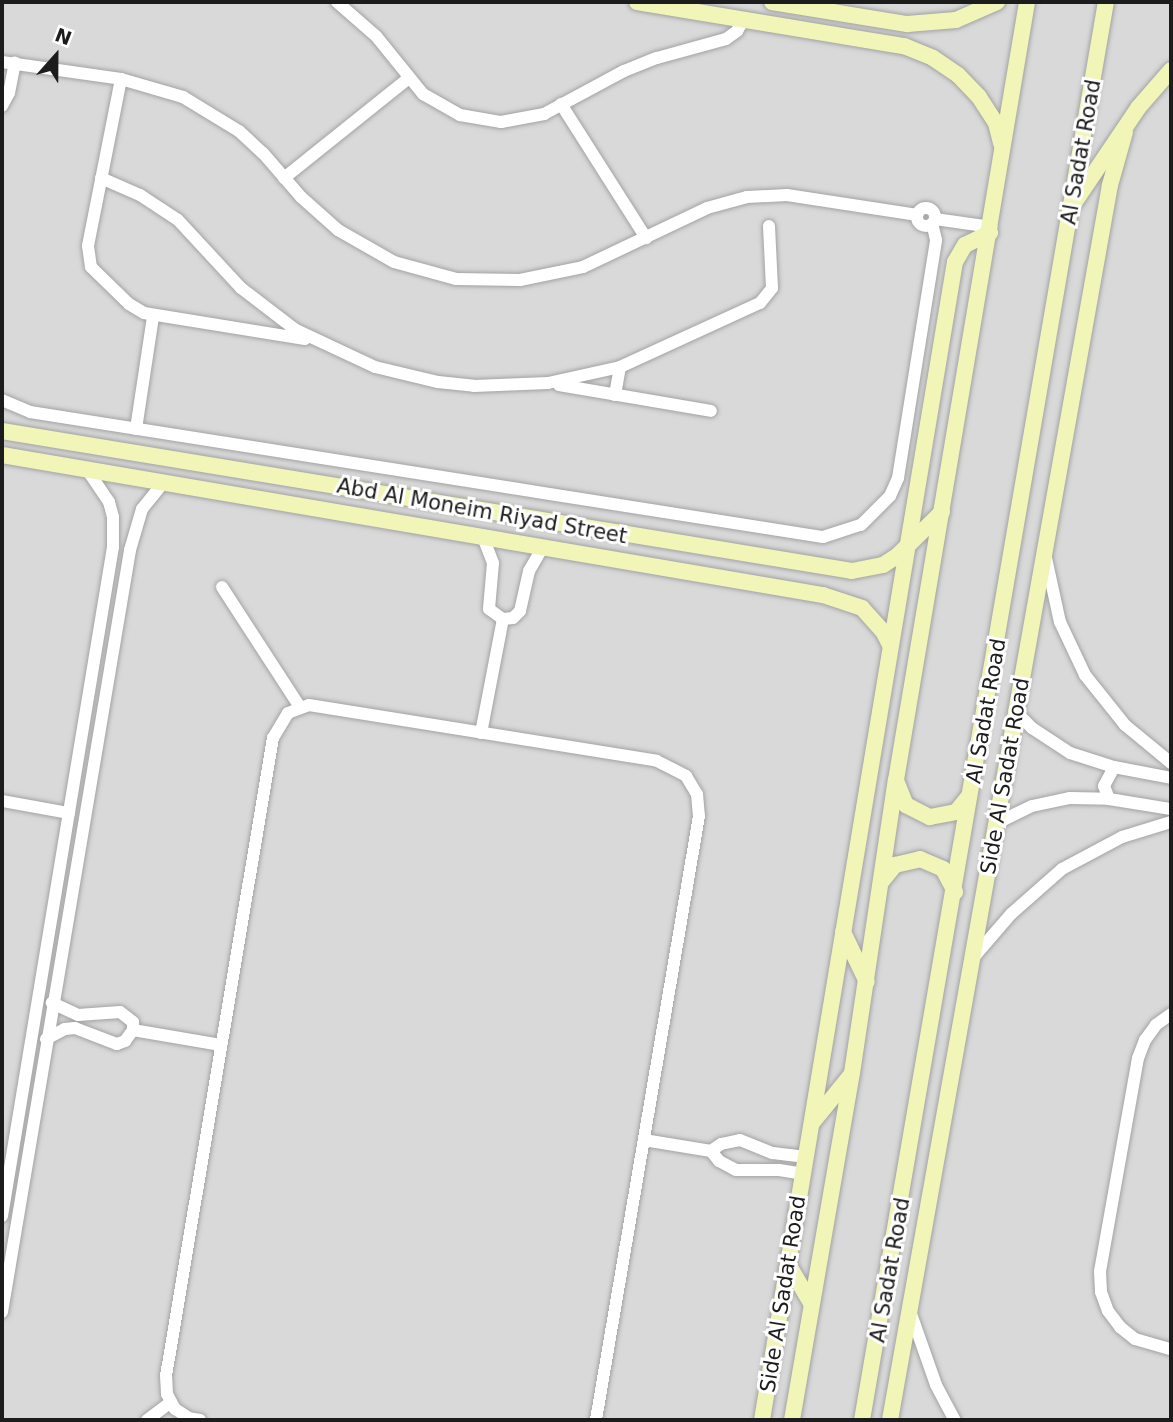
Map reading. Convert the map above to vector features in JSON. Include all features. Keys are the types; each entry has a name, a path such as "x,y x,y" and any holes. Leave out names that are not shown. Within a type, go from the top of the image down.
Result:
{"street":[{"path":"337,2 376,36 409,78 440,106 480,121 523,120 561,104 624,71 657,58 726,39 737,32 744,19"},
{"path":"637,2 904,46 933,58 958,75 979,97 996,123 1003,150"},
{"path":"772,2 907,24 956,20 997,2"},
{"path":"792,1420 852,1073 896,780 991,230 1027,2"},
{"name":"Al Sadat Road","path":"862,1420 928,1053 1106,2"},
{"path":"904,46 907,24"},
{"path":"2,106 9,93 8,63 121,79 183,97 212,112 247,138 318,214 365,248 394,262 456,279 510,281 552,276 583,267 727,201 767,195 917,215 922,224 933,221 991,230"},
{"path":"1071,206 1125,132 1138,108 1171,70"},
{"path":"284,178 409,78"},
{"path":"121,79 88,246 91,267 129,304 153,316 316,341"},
{"path":"561,104 646,238"},
{"name":"Side Al Sadat Road","path":"890,1420 1110,186 1125,132"},
{"path":"101,178 140,195 178,220 241,288 278,318 316,341 375,367 438,382 511,387 548,383 620,367 765,299 772,288 769,226"},
{"path":"2,400 30,412 803,536 843,533 861,525 877,512 898,478 936,240 933,221"},
{"name":"Side Al Sadat Road","path":"762,1420 955,262 965,245 991,230"},
{"path":"136,429 153,316"},
{"path":"273,334 278,318"},
{"path":"615,395 620,367"},
{"path":"548,383 711,411"},
{"name":"Abd Al Moneim Riyad Street","path":"2,431 827,568 868,570 883,565 909,545 942,512"},
{"name":"Abd Al Moneim Riyad Street","path":"2,455 823,594 862,608 874,618 890,645"},
{"path":"2,1216 114,533 110,502 87,469"},
{"path":"308,508 312,482"},
{"path":"2,1312 52,1003 133,536 142,509 163,483"},
{"path":"483,537 493,563 489,609 503,619 513,618 520,611 529,571 543,547"},
{"path":"1044,548 1060,622 1085,675 1125,724 1171,763"},
{"path":"823,594 829,582 827,568"},
{"path":"222,587 300,707"},
{"path":"481,733 503,619"},
{"path":"200,1420 188,1418 171,1402 166,1376 221,1045 273,738 281,720 300,707 320,706 657,761 686,776 697,794 699,816 596,1420"},
{"path":"1016,712 1032,728 1070,753 1114,767 1171,778"},
{"path":"1109,799 1104,786 1114,767"},
{"path":"896,780 906,805 930,817 956,812 972,791"},
{"path":"997,823 1051,801 1109,799 1171,809"},
{"path":"2,801 69,813"},
{"path":"973,958 1011,914 1062,869 1122,837 1171,822"},
{"path":"880,885 895,865 920,859 943,869 955,892"},
{"path":"843,932 867,982"},
{"path":"46,1039 65,1029 85,1031 117,1044 125,1041 134,1030 133,1022 120,1012 105,1011 88,1016 69,1013 52,1003"},
{"path":"1171,1014 1150,1033 1138,1058 1100,1272 1101,1292 1108,1311 1120,1327 1135,1339 1171,1349"},
{"path":"85,1031 88,1016"},
{"path":"928,1053 960,1018"},
{"path":"134,1030 221,1045"},
{"path":"811,1124 852,1073"},
{"path":"644,1140 711,1151 719,1161 736,1170 804,1166"},
{"path":"711,1151 721,1144 740,1140 804,1166"},
{"path":"761,1169 765,1149"},
{"path":"909,1158 927,1205"},
{"path":"788,1265 811,1303"},
{"path":"909,1309 936,1385 955,1420"},
{"path":"146,1420 171,1402"}],"shaded area":[{"path":"2,2 1171,2 1171,1420 2,1420"}]}
